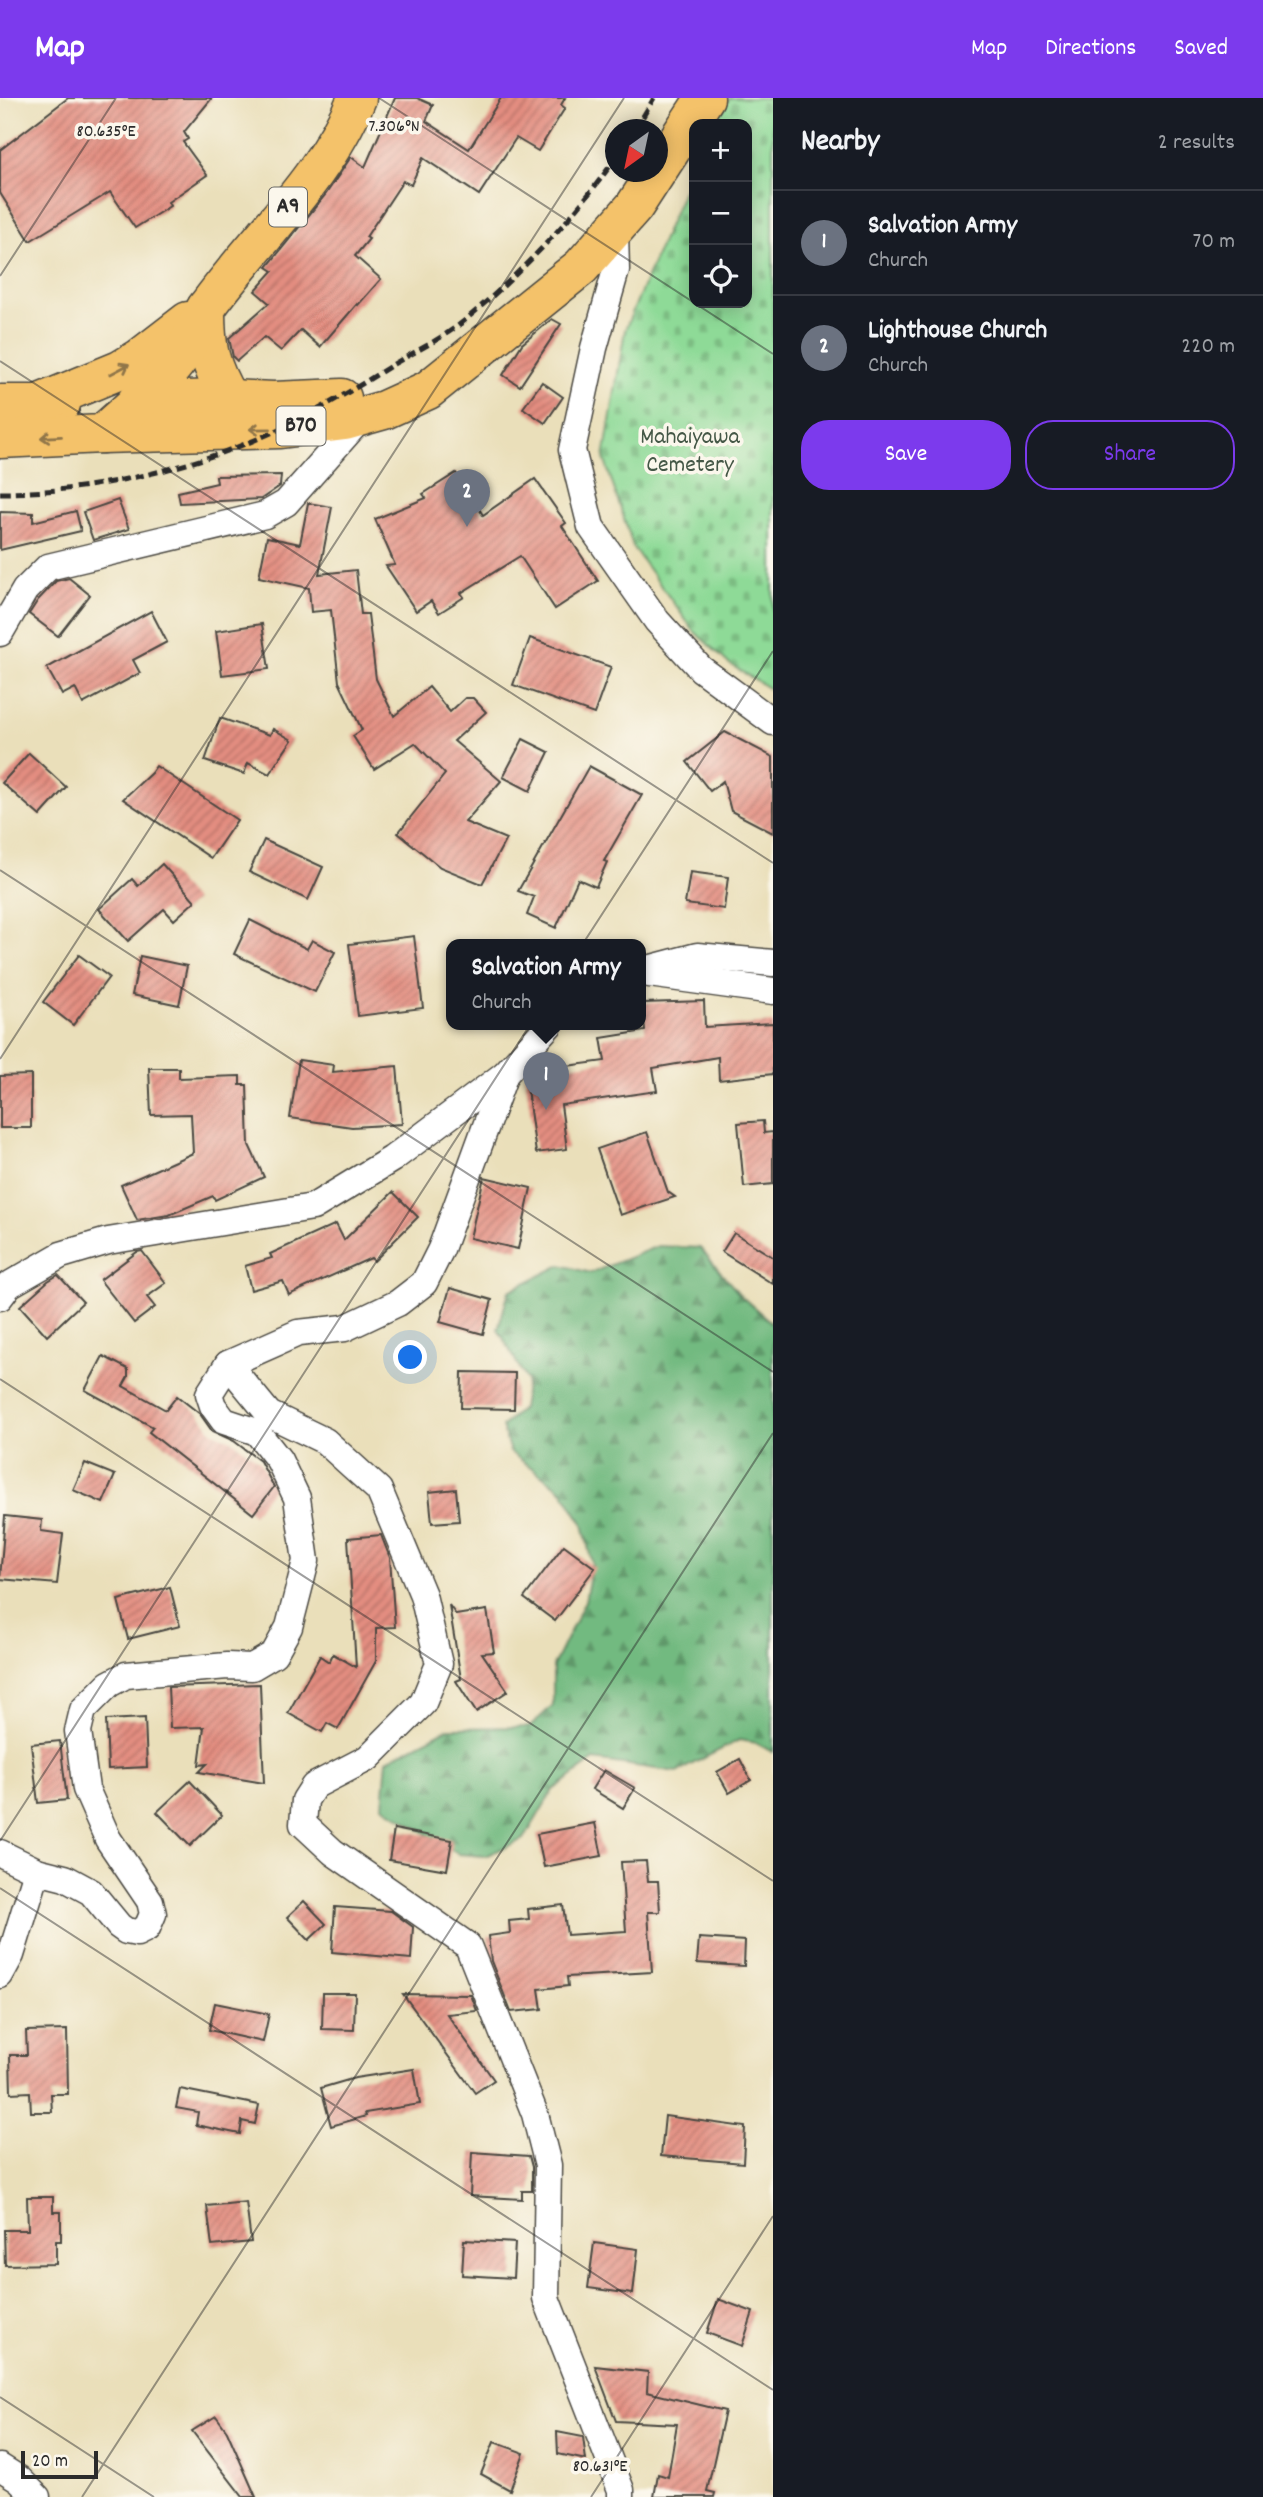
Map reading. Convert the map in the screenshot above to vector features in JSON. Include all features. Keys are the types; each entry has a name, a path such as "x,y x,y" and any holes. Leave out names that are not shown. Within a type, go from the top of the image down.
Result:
{"main road":[{"name":"A9","path":"102,434 184,351 206,308 321,163 358,98"},
{"name":"B70","path":"102,434 280,429 362,417 428,390 581,267 634,207 705,98"},
{"name":"A9","path":"17,405 120,370 206,308"},
{"path":"206,308 208,351 214,373 229,399"},
{"name":"B70","path":"137,401 338,398 370,392 478,348"},
{"path":"17,405 137,401"},
{"path":"0,439 102,434"}],"street":[{"path":"615,231 616,270 594,348 572,450 592,527 657,621 701,669 773,722"},
{"path":"0,633 25,590 48,567 265,515 286,503 362,417"},
{"path":"646,970 697,956 773,963"},
{"path":"646,973 773,991"},
{"path":"0,1297 9,1285 61,1255 107,1241 313,1207 392,1159 505,1074 545,1030"},
{"path":"0,1853 37,1871 65,1878 91,1892 126,1931 137,1933 147,1928 153,1914 150,1901 108,1839 86,1789 78,1731 83,1710 109,1684 125,1675 227,1665 252,1667 274,1654 289,1627 306,1561 297,1498 279,1460 257,1432 224,1421 213,1406 209,1394 228,1364 298,1333 345,1328 398,1303 424,1283 441,1249 505,1074"},
{"path":"228,1364 269,1414 325,1441 379,1490 423,1595 439,1664 423,1703 368,1758 314,1786 305,1800 303,1824 333,1852 468,1946 535,2114 548,2165 546,2298 621,2490 621,2497"},
{"path":"0,1975 11,1955 37,1871"},
{"path":"0,2467 19,2479 37,2497"}],"green space":[{"name":"Mahaiyawa Cemetery","path":"730,98 773,98 773,691 728,663 694,631 634,549 604,458 625,330 689,177 689,308 752,308 752,119 715,119"},
{"path":"658,1246 700,1248 741,1296 773,1324 773,1752 756,1743 739,1740 677,1772 594,1760 553,1790 524,1839 485,1856 458,1854 383,1806 387,1760 449,1728 530,1727 553,1705 553,1666 585,1601 592,1564 583,1524 562,1490 510,1452 502,1427 522,1408 527,1381 498,1329 509,1291 561,1265 591,1273"}],"building":[{"path":"68,98 212,98 184,132 188,139 183,142 207,175 168,202 170,206 135,228 110,192 30,241 0,193 0,150"},
{"path":"395,98 417,98 433,105 426,121 469,149 501,98 565,98 561,105 565,108 538,151 516,138 479,195 423,158 411,185 403,181 366,237 369,239 355,256 381,279 320,347 301,330 281,351 264,337 237,361 233,357 229,338 269,303 255,291 273,271 267,267 326,194 351,157 365,167"},
{"path":"552,319 561,324 520,386 503,375 522,344"},
{"path":"542,382 563,397 545,423 523,408"},
{"path":"456,473 483,515 535,479 566,523 562,526 598,581 555,609 520,556 461,593 464,597 439,613 431,601 416,611 386,566 395,565 375,519 426,498 423,494"},
{"path":"281,475 280,486 261,499 180,503 178,492 217,483 216,476"},
{"path":"118,500 129,529 93,540 83,512"},
{"path":"308,503 332,507 319,574 356,570 361,614 368,614 376,679 394,716 429,687 450,712 465,698 473,698 486,712 454,741 501,781 465,822 506,839 482,884 440,867 398,833 445,774 415,743 374,769 353,736 362,730 339,682 331,610 311,612 309,588 259,577 267,537 300,544"},
{"path":"76,511 81,531 0,550 0,512 33,513 33,522"},
{"path":"69,578 90,595 58,636 29,614 56,581"},
{"path":"151,611 167,642 133,660 140,673 83,704 75,688 62,695 47,668"},
{"path":"262,624 269,669 222,675 216,631"},
{"path":"530,638 611,667 594,714 513,685"},
{"path":"220,718 270,735 273,729 292,740 269,774 248,763 244,774 205,761"},
{"path":"725,732 773,757 773,833 731,811 723,781 710,791 687,762"},
{"path":"523,739 549,752 530,791 503,777"},
{"path":"29,753 66,787 40,816 2,783"},
{"path":"156,766 237,820 211,858 123,799"},
{"path":"589,766 642,795 604,861 607,862 596,887 578,879 556,928 527,915 534,897 518,891"},
{"path":"264,840 323,867 308,900 249,872"},
{"path":"162,864 195,901 174,920 164,909 128,941 99,909 132,879 138,886"},
{"path":"690,872 728,877 724,909 685,904"},
{"path":"250,920 307,949 312,940 335,952 315,992 234,954"},
{"path":"414,936 423,1008 358,1016 349,944"},
{"path":"79,955 109,977 73,1025 43,1002"},
{"path":"140,956 187,966 179,1005 132,995"},
{"path":"704,1001 705,1027 773,1023 773,1074 719,1080 718,1057 653,1068 657,1091 561,1105 567,1149 536,1153 525,1075 529,1071 605,1061 601,1038 645,1031 646,1003"},
{"path":"299,1060 334,1065 333,1072 397,1066 402,1124 352,1127 290,1118"},
{"path":"149,1068 179,1068 179,1078 240,1076 240,1085 247,1085 249,1145 264,1177 215,1200 213,1196 169,1215 137,1220 121,1185 193,1153 191,1114 151,1115"},
{"path":"31,1075 31,1128 0,1128 0,1076"},
{"path":"763,1121 764,1133 773,1132 773,1184 744,1187 738,1123"},
{"path":"647,1132 668,1192 675,1197 620,1215 597,1149"},
{"path":"484,1177 531,1188 518,1249 470,1238"},
{"path":"393,1192 418,1217 374,1261 371,1258 289,1295 283,1281 251,1290 245,1266 272,1258 270,1254 336,1224 344,1240"},
{"path":"734,1233 773,1257 773,1284 722,1252"},
{"path":"142,1251 166,1283 147,1297 155,1307 134,1323 100,1280"},
{"path":"58,1275 83,1302 47,1336 20,1306"},
{"path":"450,1288 492,1300 483,1334 440,1322"},
{"path":"103,1356 128,1369 128,1377 123,1386 166,1410 177,1396 200,1414 212,1431 234,1441 260,1461 274,1487 253,1514 149,1432 153,1427 85,1390"},
{"path":"462,1372 515,1373 514,1409 461,1408"},
{"path":"85,1463 115,1475 103,1503 73,1490"},
{"path":"456,1489 459,1521 432,1523 429,1492"},
{"path":"5,1516 42,1520 41,1531 63,1534 57,1584 0,1579"},
{"path":"381,1535 390,1558 395,1627 376,1628 376,1661 338,1729 327,1723 322,1732 288,1713 320,1656 329,1662 333,1654 356,1667 348,1538"},
{"path":"564,1545 595,1568 555,1621 524,1598"},
{"path":"170,1587 180,1626 128,1639 118,1600"},
{"path":"449,1605 456,1615 487,1610 494,1652 482,1653 508,1691 476,1712 456,1681 461,1679"},
{"path":"260,1684 264,1783 199,1772 207,1764 199,1765 204,1727 170,1728 168,1687"},
{"path":"145,1718 147,1767 108,1769 106,1720"},
{"path":"60,1741 67,1800 38,1803 31,1744"},
{"path":"740,1759 751,1780 729,1793 717,1772"},
{"path":"604,1770 635,1788 623,1808 592,1789"},
{"path":"190,1781 222,1815 190,1846 157,1812"},
{"path":"595,1823 602,1856 544,1867 537,1834"},
{"path":"394,1829 452,1840 447,1870 389,1860"},
{"path":"646,1861 648,1881 658,1881 660,1912 648,1912 652,1972 567,1977 568,1986 539,1989 542,2009 511,2012 491,1961 488,1936 510,1933 509,1921 529,1919 528,1909 563,1905 567,1935 626,1931 621,1862"},
{"path":"304,1901 326,1924 309,1940 287,1917"},
{"path":"335,1907 391,1911 413,1927 411,1959 332,1952"},
{"path":"699,1938 745,1941 744,1966 697,1963"},
{"path":"323,1993 355,1993 354,2030 322,2029"},
{"path":"403,1994 471,1995 477,2011 447,2014 494,2080 475,2093"},
{"path":"215,2003 269,2014 263,2042 209,2030"},
{"path":"67,2030 68,2094 51,2094 52,2112 31,2112 30,2092 11,2093 10,2055 27,2055 26,2031"},
{"path":"414,2069 420,2104 365,2113 366,2116 331,2126 321,2088 355,2078"},
{"path":"180,2089 259,2105 255,2124 242,2121 240,2134 196,2125 198,2112 176,2108"},
{"path":"665,2116 745,2127 743,2163 661,2156"},
{"path":"472,2152 529,2156 532,2191 522,2191 522,2199 470,2196"},
{"path":"27,2197 53,2197 53,2212 61,2212 61,2241 56,2241 56,2264 5,2265 4,2230 28,2230"},
{"path":"246,2202 251,2242 212,2246 207,2206"},
{"path":"464,2240 515,2243 513,2278 462,2275"},
{"path":"594,2243 638,2249 633,2294 588,2288"},
{"path":"718,2299 753,2312 742,2346 707,2333"},
{"path":"595,2366 648,2372 647,2392 725,2411 707,2491 715,2493 714,2497 654,2497 658,2474 668,2477 677,2424 616,2421"},
{"path":"216,2416 227,2431 256,2497 243,2497 192,2431"},
{"path":"557,2432 583,2437 586,2460 558,2454"},
{"path":"494,2442 524,2453 510,2490 481,2474"}],"railway":[{"path":"642,119 654,98"},
{"path":"0,493 35,492 108,483 181,466 250,442 310,414 464,321 545,245 605,172"}],"place":[{"name":"Lighthouse Church","path":"467,527"},
{"name":"Salvation Army","path":"546,1110"}]}
